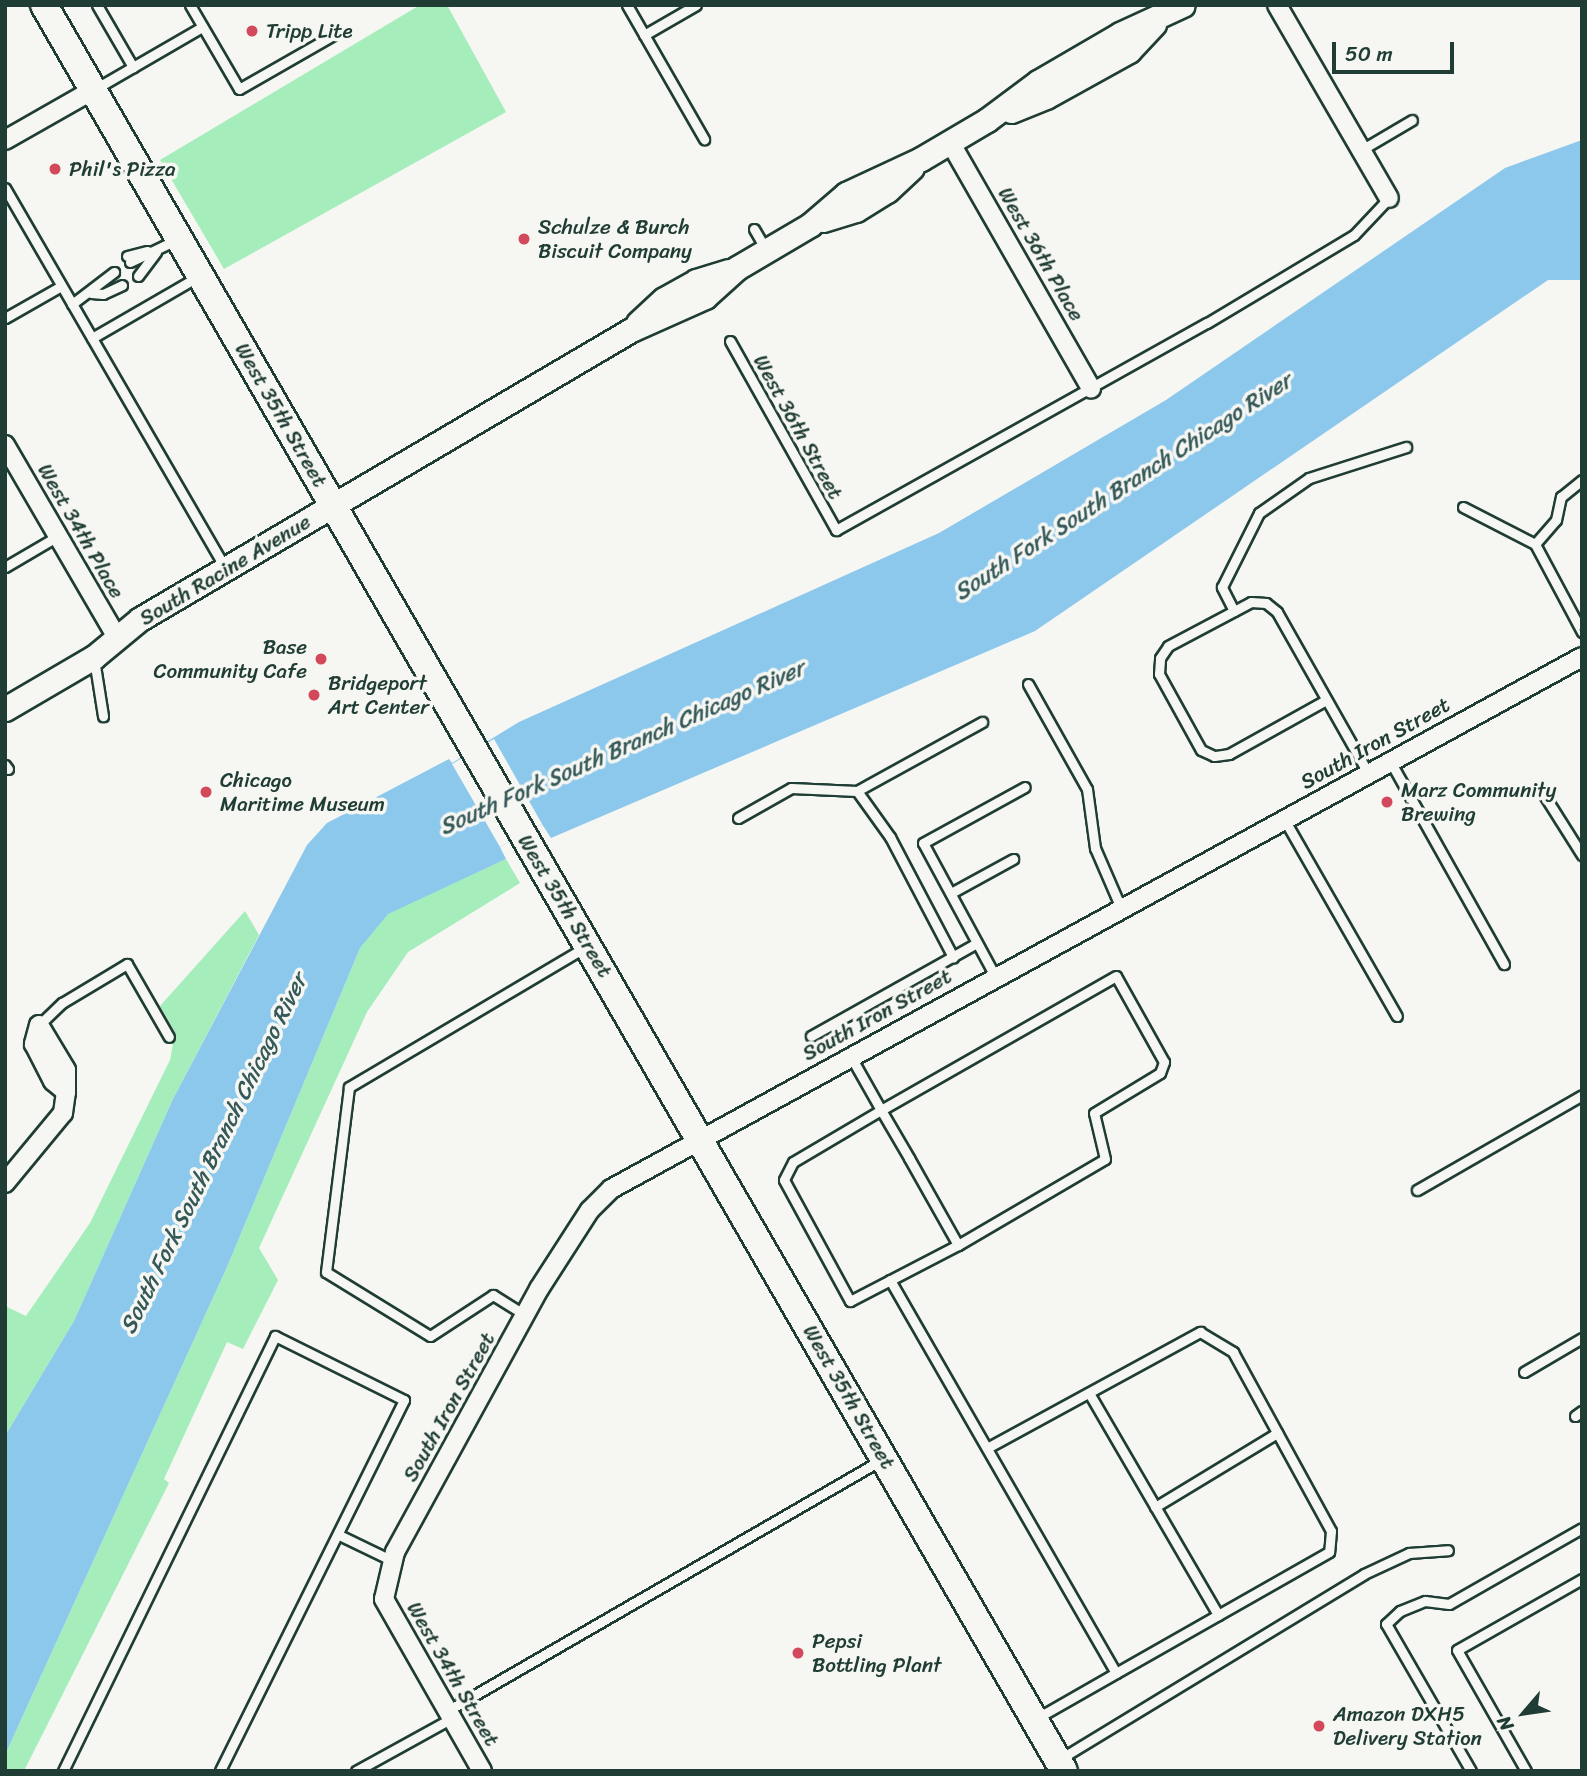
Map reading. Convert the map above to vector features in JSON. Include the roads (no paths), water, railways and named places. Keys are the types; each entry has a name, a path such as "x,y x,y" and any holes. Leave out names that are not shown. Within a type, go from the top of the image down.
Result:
{"main road":[{"name":"West 35th Street","path":"44,5 1061,1765"}],"street":[{"name":"South Racine Avenue","path":"5,709 94,657 140,619 631,330 664,299 696,281 737,268 810,225 856,210 887,191 921,159 987,120 1046,97 1129,51 1158,20 1183,5"},
{"path":"1277,5 1388,198"},
{"path":"5,140 93,90"},
{"name":"West 36th Place","path":"950,142 1091,388"},
{"name":"West 34th Place","path":"5,445 118,639"},
{"name":"South Iron Street","path":"384,1600 393,1562 525,1315 590,1210 611,1189 850,1055 1390,761 1580,661"},
{"path":"6,1180 63,1112 66,1070 40,1025"},
{"name":"West 34th Street","path":"384,1600 482,1771"}],"lane":[{"path":"97,5 133,67"},
{"path":"190,5 239,89 335,34"},
{"path":"627,5 704,139"},
{"path":"645,35 696,5"},
{"path":"93,90 202,27"},
{"path":"1361,150 1412,120"},
{"path":"5,188 226,568"},
{"path":"1091,388 1354,235 1388,198"},
{"path":"754,229 766,250"},
{"path":"156,252 141,251 133,266 179,239"},
{"path":"92,338 200,275"},
{"path":"72,304 117,276 103,294 90,293"},
{"path":"5,318 61,286"},
{"name":"West 36th Street","path":"730,341 836,530 1091,388"},
{"path":"1234,611 1222,587 1259,513 1309,478 1406,447"},
{"path":"1535,544 1556,520 1561,497 1582,480"},
{"path":"1463,507 1535,544 1582,632"},
{"path":"5,567 58,536"},
{"path":"1326,700 1230,754 1214,756 1201,750 1159,674 1160,657 1168,646 1251,602 1266,603 1277,612 1368,773"},
{"path":"94,657 103,716"},
{"path":"1028,684 1087,789 1095,848 1121,908"},
{"path":"738,818 791,788 857,791 982,722"},
{"path":"1390,761 1504,964"},
{"path":"995,976 923,843 1025,787"},
{"path":"857,791 890,837 953,957"},
{"path":"1544,795 1582,855"},
{"path":"1284,819 1397,1016"},
{"path":"951,893 1013,859"},
{"path":"811,1036 977,943"},
{"path":"525,1315 493,1295 430,1336 326,1272 349,1087 589,945"},
{"path":"40,1025 62,1003 127,964 170,1037"},
{"path":"1115,976 1164,1062 1160,1073 1094,1112 1105,1158 958,1245 850,1301 784,1180 793,1162 1115,976"},
{"path":"850,1055 958,1245"},
{"path":"1417,1190 1582,1095"},
{"path":"890,1280 1116,1674"},
{"path":"987,1448 1200,1332 1233,1352 1331,1531 1329,1552 1035,1720"},
{"path":"62,1771 275,1336 404,1400 220,1771"},
{"path":"1524,1372 1582,1338"},
{"path":"1088,1393 1218,1615"},
{"path":"1155,1507 1278,1433"},
{"path":"356,1771 884,1458"},
{"path":"1471,1771 1386,1624 1400,1611 1425,1601 1449,1604 1582,1528"},
{"path":"338,1535 393,1562"},
{"path":"1061,1765 1364,1574 1409,1553 1448,1550"},
{"path":"1526,1771 1457,1650 1582,1579"}],"water":[{"name":"South Fork South Branch Chicago River","path":"1582,140 1582,280 1548,280 1035,631 551,838 542,824 500,847 506,859 388,914 360,948 227,1267 5,1755 5,1436 74,1321 173,1099 307,845 327,823 449,759 452,763 519,722 939,533 1166,400 1505,168"}],"place":[{"name":"Tripp Lite","path":"252,31"},
{"name":"Phil's Pizza","path":"55,169"},
{"name":"Schulze & Burch Biscuit Company","path":"524,239"},
{"name":"Base Community Cafe","path":"321,659"},
{"name":"Bridgeport Art Center","path":"314,695"},
{"name":"Chicago Maritime Museum","path":"206,792"},
{"name":"Marz Community Brewing","path":"1387,802"},
{"name":"Pepsi Bottling Plant","path":"798,1653"},
{"name":"Amazon DXH5 Delivery Station","path":"1319,1726"}]}
